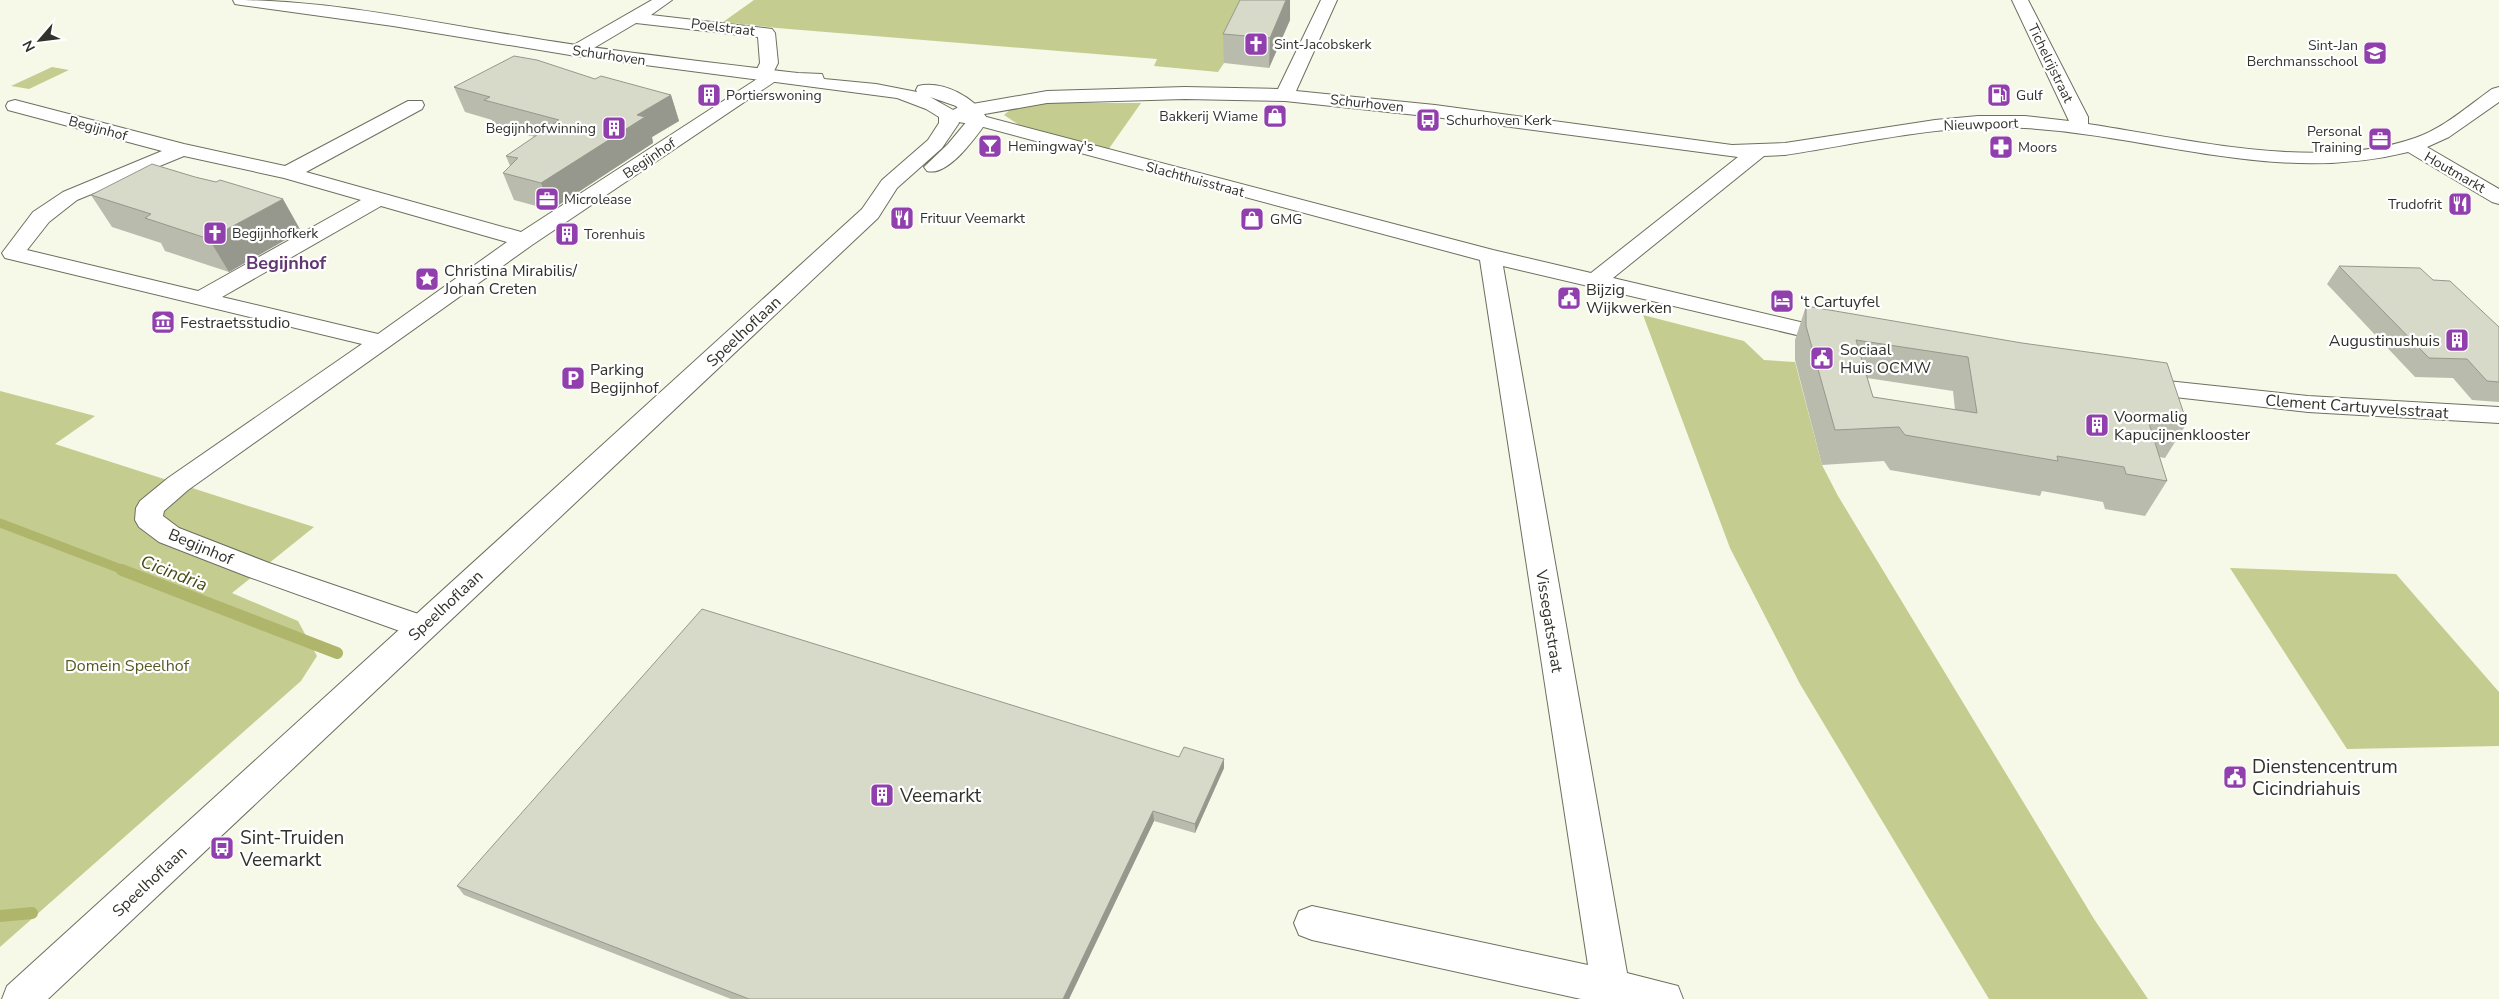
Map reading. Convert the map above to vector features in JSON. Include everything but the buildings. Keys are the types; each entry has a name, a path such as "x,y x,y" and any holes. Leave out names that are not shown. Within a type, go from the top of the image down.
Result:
{"street":[{"name":"Schurhoven","path":"241,0 393,21 576,51 768,76 798,79 822,77 900,85 948,96 976,114 1047,97 1185,93 1285,94 1435,110 1732,151 1758,151"},
{"path":"576,51 636,18 664,0"},
{"path":"1285,94 1329,0"},
{"name":"Tichelrijstraat","path":"2020,0 2078,116 2079,128"},
{"name":"Poelstraat","path":"636,18 766,33 769,62 768,76"},
{"name":"Begijnhof","path":"422,627 259,570 169,535 149,520 150,508 178,484 382,342 524,240 768,76"},
{"name":"Slachthuisstraat","path":"798,79 816,84 897,94 932,104 948,116 976,114 1111,157 1490,256 1595,281"},
{"name":"Nieuwpoort","path":"1758,151 1785,149 1901,130 1978,122 2025,122 2294,159 2371,153 2411,146 2442,133 2499,93"},
{"path":"288,172 415,105"},
{"name":"Begijnhof","path":"15,106 182,150 288,172 524,240"},
{"name":"Speelhoflaan","path":"21,999 870,213 910,189 955,148 976,114"},
{"name":"Speelhoflaan","path":"870,213 889,184 935,144 949,123 948,116"},
{"name":"Houtmarkt","path":"2411,146 2499,198"},
{"path":"182,150 70,196 41,217 13,253 135,284 203,298 382,342"},
{"path":"1595,281 1758,151"},
{"path":"203,298 380,198"},
{"name":"Vissegatstraat","path":"1490,256 1610,986"},
{"path":"1595,281 1751,319 1862,342"},
{"name":"Clement Cartuyvelsstraat","path":"2113,382 2162,390 2308,404 2499,415"},
{"path":"1312,922 1664,999"}],"green space":[{"path":"754,0 1266,0 1218,72 1154,66 1157,59 723,22"},
{"path":"52,67 69,70 29,89 11,86"},
{"path":"1048,103 1141,103 1108,150 1019,125 1004,115 1012,108"},
{"path":"1643,315 1744,341 1764,360 1795,362 1822,465 1838,496 2094,919 2148,999 1989,999 1800,684 1730,548"},
{"name":"Domein Speelhof","path":"0,391 95,416 55,444 314,527 232,593 298,621 317,656 301,681 0,947"},
{"path":"2230,568 2396,574 2499,692 2499,746 2347,749"}],"waterway":[{"name":"Cicindria","path":"0,523 126,571"},
{"name":"Cicindria","path":"122,570 337,653"},
{"path":"0,916 32,913"}],"place":[{"name":"Sint-Jacobskerk","path":"1256,44"},
{"name":"Sint-Jan Berchmansschool","path":"2375,53"},
{"name":"Portierswoning","path":"709,95"},
{"name":"Gulf","path":"1999,95"},
{"name":"Bakkerij Wiame","path":"1275,116"},
{"name":"Schurhoven Kerk","path":"1428,120"},
{"name":"Begijnhofwinning","path":"614,128"},
{"name":"Personal Training","path":"2380,139"},
{"name":"Hemingway's","path":"990,146"},
{"name":"Moors","path":"2001,147"},
{"name":"Microlease","path":"547,199"},
{"name":"Trudofrit","path":"2460,204"},
{"name":"Frituur Veemarkt","path":"902,218"},
{"name":"GMG","path":"1252,219"},
{"name":"Begijnhofkerk","path":"215,233"},
{"name":"Torenhuis","path":"567,234"},
{"name":"Christina Mirabilis/ Johan Creten","path":"427,279"},
{"name":"Bijzig Wijkwerken","path":"1569,298"},
{"name":"‘t Cartuyfel","path":"1782,301"},
{"name":"Festraetsstudio","path":"163,322"},
{"name":"Augustinushuis","path":"2457,340"},
{"name":"Sociaal Huis OCMW","path":"1822,358"},
{"name":"Parking Begijnhof","path":"573,378"},
{"name":"Voormalig Kapucijnenklooster","path":"2097,425"},
{"name":"Dienstencentrum Cicindriahuis","path":"2235,777"},
{"name":"Veemarkt","path":"882,795"},
{"name":"Sint-Truiden Veemarkt","path":"222,848"}],"district":[{"name":"Begijnhof","path":"286,263"}]}
